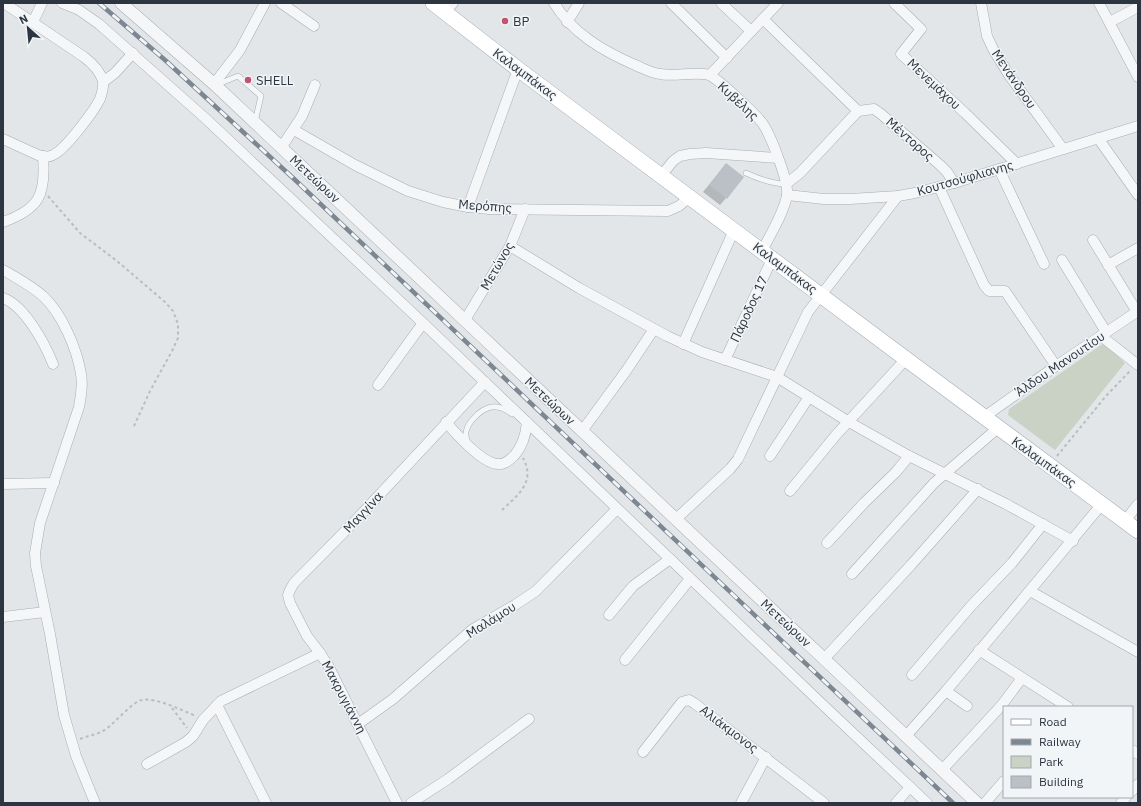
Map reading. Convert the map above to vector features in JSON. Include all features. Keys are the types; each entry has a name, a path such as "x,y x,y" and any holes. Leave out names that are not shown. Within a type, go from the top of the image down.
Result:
{"main road":[{"name":"Καλαμπάκας","path":"444,6 518,69 1138,531"}],"street":[{"path":"3,139 43,156 50,156 58,152 86,120 99,100 103,82 96,69 84,57 4,3"},
{"path":"33,22 42,3"},
{"path":"62,3 79,10 88,16 133,53 205,118 423,323 485,382 527,425 617,508 927,803"},
{"name":"Μετεώρων","path":"121,3 215,84 281,148 977,803"},
{"path":"215,84 240,50 265,3"},
{"path":"281,3 314,26"},
{"name":"Κυβέλης","path":"554,3 567,22 610,53 654,73 667,75 710,75 734,95 761,121 766,129 778,158 786,184 787,195 767,255"},
{"path":"567,22 578,3"},
{"path":"671,3 727,58"},
{"path":"721,3 751,31"},
{"path":"710,75 778,3"},
{"name":"Μενεμάχου","path":"894,3 921,29 901,54 965,113 1017,164"},
{"name":"Μενάνδρου","path":"981,3 987,36 993,49 1009,74 1063,149"},
{"path":"1099,3 1138,77"},
{"path":"1110,22 1138,7"},
{"path":"763,19 858,110 800,173 786,184"},
{"path":"103,82 111,77 133,53"},
{"path":"468,207 518,69"},
{"path":"281,148 294,130 308,105 316,85"},
{"name":"Μέντορος","path":"858,110 874,109 882,114 940,165 947,172 954,183"},
{"name":"Κουτσούφλιανης","path":"787,195 838,199 898,196 954,183 999,170 1138,126"},
{"name":"Μερόπης","path":"294,130 355,165 408,191 431,199 468,207 489,209 668,211 679,206 690,197"},
{"path":"1098,138 1138,195"},
{"path":"661,176 673,161 680,156 690,154 706,153 778,158"},
{"path":"3,222 29,210 37,200 42,190 44,180 43,156"},
{"path":"999,170 1044,264"},
{"path":"938,187 984,285 989,291 1005,291 1056,366"},
{"path":"676,519 730,469 738,459 808,312 898,196"},
{"name":"Μετώνος","path":"464,320 510,246 525,209"},
{"path":"683,344 734,230"},
{"path":"1093,240 1137,312"},
{"path":"510,246 579,288 683,344 777,378 848,422 909,456 978,489 1072,541"},
{"path":"1108,265 1138,248"},
{"name":"Πάροδος 17","path":"725,360 767,255"},
{"path":"1062,260 1104,334 1137,365"},
{"path":"3,270 35,290 50,304 64,326 73,345 82,382 79,407 40,523 35,553 36,566 46,612 64,715 72,742 95,803"},
{"path":"3,298 12,303 29,322 46,347 53,364"},
{"name":"Άλδου Μανουτίου","path":"984,417 1056,366 1137,312"},
{"path":"378,385 423,323"},
{"path":"582,431 626,371 654,329"},
{"path":"790,490 836,434 906,359"},
{"name":"Μαγγίνα","path":"320,652 311,643 288,599 290,590 294,583 354,522 485,382"},
{"path":"770,456 809,397"},
{"path":"446,422 468,445 492,463 500,465 507,462 522,446 527,425"},
{"path":"852,574 928,489 998,428"},
{"path":"827,543 864,503 896,472 909,456"},
{"path":"3,484 54,483"},
{"path":"824,659 978,489"},
{"path":"906,736 946,691 1102,504"},
{"path":"1125,521 1138,504"},
{"name":"Μαλάμου","path":"358,724 393,699 473,629 536,591 617,508"},
{"path":"912,675 971,606 1012,563 1042,524"},
{"path":"609,615 633,586 670,559"},
{"path":"625,660 690,579"},
{"path":"1030,591 1138,652"},
{"path":"3,617 46,612"},
{"path":"979,650 1066,706"},
{"name":"Μακρυγιάννη","path":"147,764 186,742 193,736 203,720 221,701 232,694 320,652 397,803"},
{"path":"942,770 1001,706 1022,678"},
{"path":"946,691 967,706"},
{"name":"Αλιάκμονος","path":"643,752 682,702 687,700 694,703 766,757 824,803"},
{"path":"217,705 266,803"},
{"path":"410,803 448,779 529,719"},
{"path":"741,803 766,757"},
{"path":"985,803 1003,782"},
{"path":"896,803 910,787"}],"lane":[{"path":"215,84 238,76 261,96 254,122"},
{"path":"746,173 758,179 786,184"},
{"path":"468,445 466,432 471,421 480,412 488,408 496,407 504,408 515,413"}],"path":[{"path":"42,190 80,233 117,261 173,311 178,324 178,338 150,391 134,426"},
{"path":"1057,456 1106,396 1137,365"},
{"path":"502,510 517,496 526,484 528,468 518,451"},
{"path":"72,742 106,730 134,704 141,700 150,699 171,706 203,720"},
{"path":"171,706 193,736"}],"green space":[{"path":"1104,343 1125,363 1055,450 1008,415 1009,409"}],"building":[{"path":"726,163 744,177 727,199 709,185"}],"railway":[{"path":"99,3 165,60 292,177 953,803"}],"place":[{"name":"BP","path":"505,21"},
{"name":"SHELL","path":"248,80"}]}
